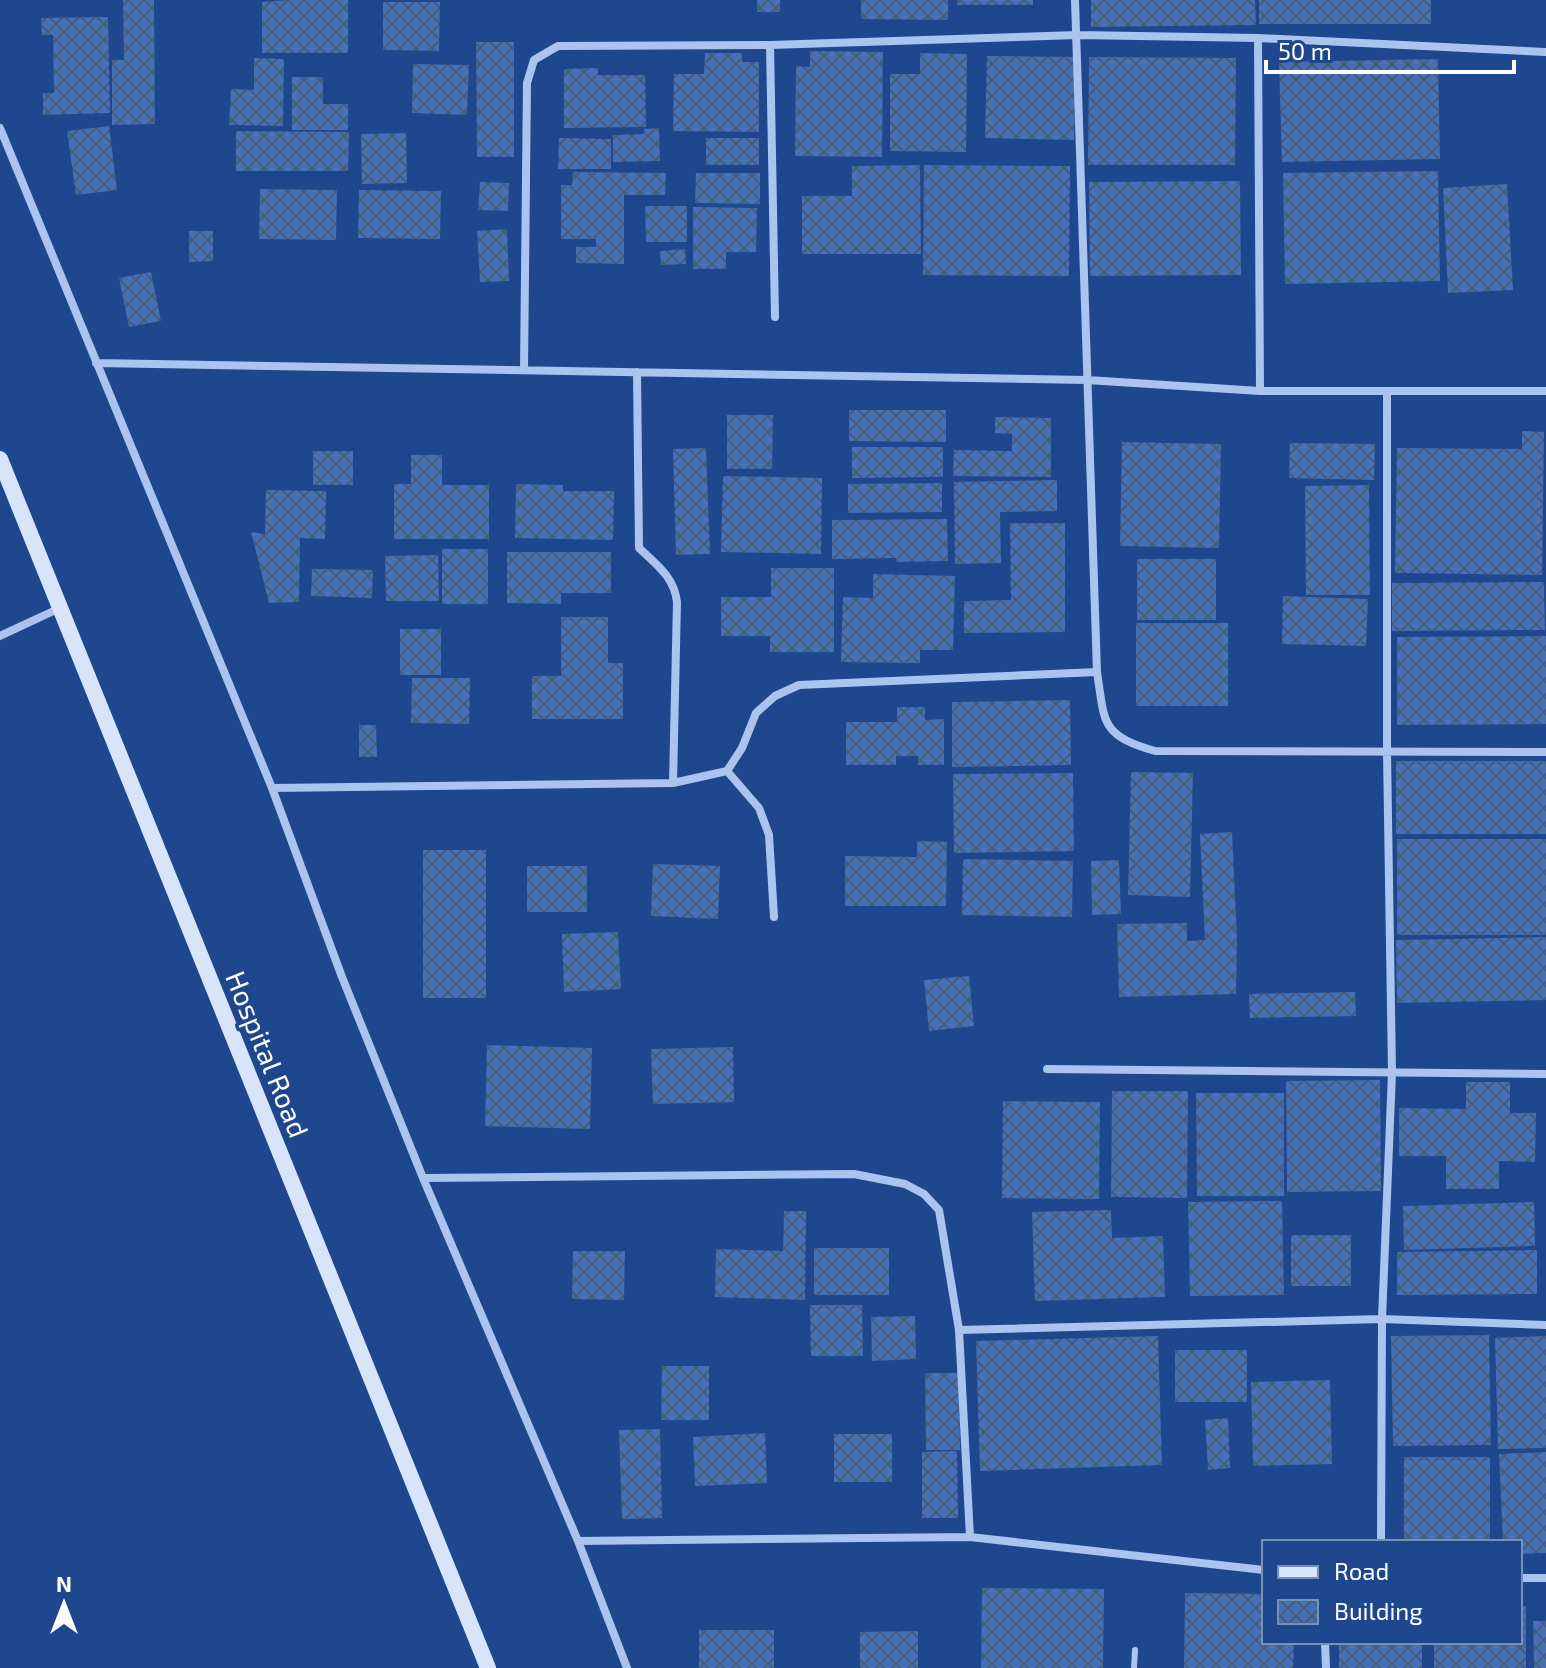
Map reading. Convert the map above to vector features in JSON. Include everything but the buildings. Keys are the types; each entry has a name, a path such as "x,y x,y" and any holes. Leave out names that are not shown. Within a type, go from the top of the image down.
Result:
{"main road":[{"name":"Hospital Road","path":"0,459 488,1668"}],"street":[{"path":"1075,0 1097,672 1105,723 1127,743 1155,751 1546,752"},
{"path":"524,370 527,83 534,60 558,46 770,45 1078,35 1258,38 1546,52"},
{"path":"1258,38 1260,391"},
{"path":"770,45 775,317"},
{"path":"0,128 272,788 342,977 423,1178 578,1541 627,1668"},
{"path":"96,363 1087,380 1260,391 1546,391"},
{"path":"637,372 639,548 668,576 675,586 677,602 673,783"},
{"path":"1381,1540 1382,1319 1392,1073 1387,752 1387,391"},
{"path":"0,636 60,608"},
{"path":"272,788 673,783 727,771 742,748 756,713 775,696 799,685 1097,672"},
{"path":"727,771 759,808 769,835 774,917"},
{"path":"1047,1069 1546,1074"},
{"path":"423,1178 854,1174 905,1184 924,1194 939,1210 959,1330 970,1537"},
{"path":"959,1330 1382,1319 1546,1325"},
{"path":"578,1541 970,1537 1262,1570"},
{"path":"1522,1578 1546,1578"},
{"path":"1325,1644 1326,1668"}],"lane":[{"path":"1134,1668 1135,1650"}]}
